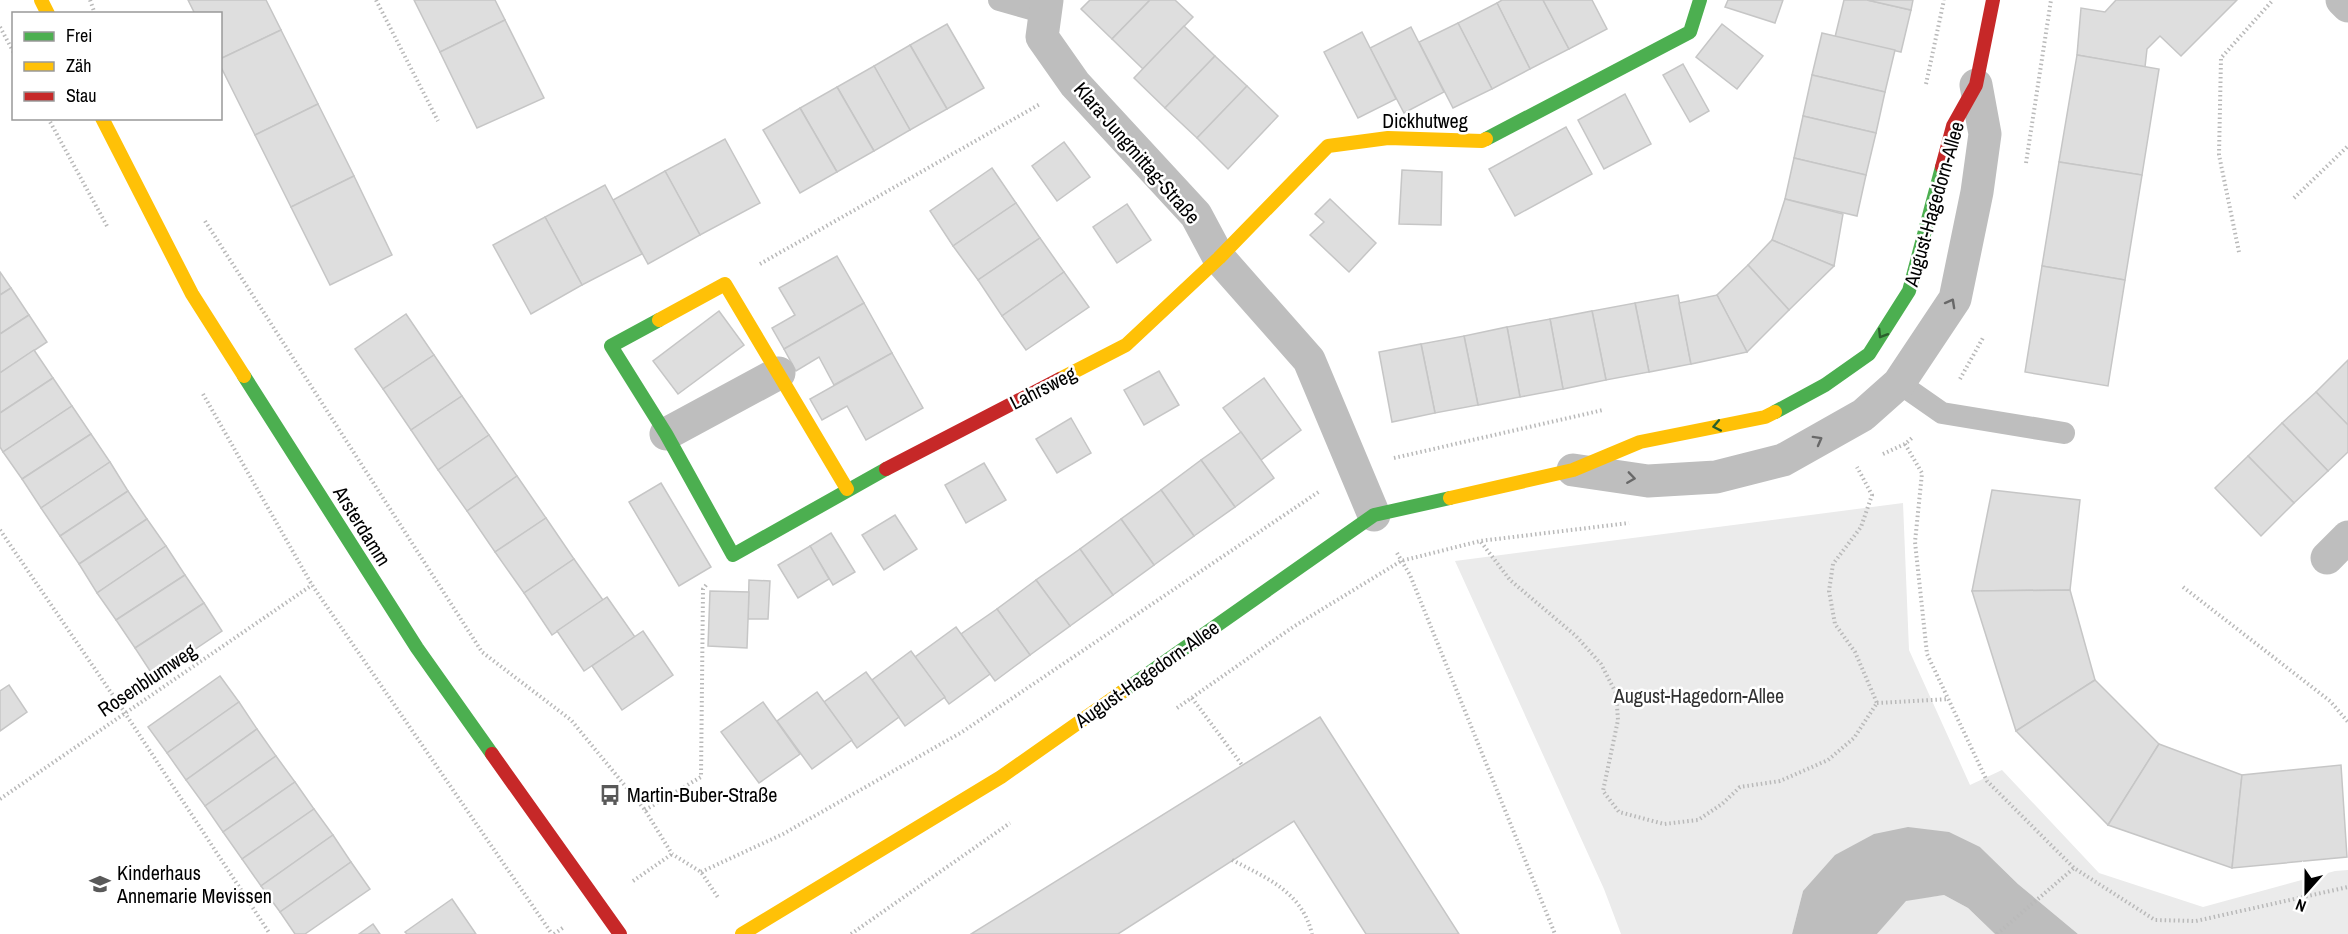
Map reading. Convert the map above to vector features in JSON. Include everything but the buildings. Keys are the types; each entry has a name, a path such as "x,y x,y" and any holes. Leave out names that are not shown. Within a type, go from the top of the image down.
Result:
{"street":[{"name":"Dickhutweg","path":"1219,258 1328,146 1388,138 1482,141 1690,32 1700,0"},
{"name":"August-Hagedorn-Allee","path":"743,934 1001,777 1374,515 1573,470 1640,442 1765,417 1825,385 1869,354 1909,291 1953,126 1976,85 1993,0"},
{"path":"2342,0 2348,6"},
{"name":"Klara-Jungmittag-Straße","path":"1046,6 1042,37 1075,84 1196,215 1219,258 1309,360 1374,515"},
{"name":"August-Hagedorn-Allee","path":"1573,470 1648,481 1716,477 1783,460 1863,415 1899,383 1955,299 1977,192 1985,134 1976,85"},
{"name":"Arsterdamm","path":"103,120 192,294 391,608 620,934"},
{"name":"Lahrsweg","path":"733,555 847,489 1126,345 1219,258"},
{"path":"733,555 666,434 611,346 725,284 847,489"},
{"path":"666,434 779,373"}],"lane":[{"path":"999,0 1046,6"},
{"path":"1899,383 1942,413 2064,433"}],"path":[{"path":"376,0 438,121"},
{"path":"2025,169 2051,0"},
{"path":"2239,252 2219,155 2221,58 2272,0"},
{"path":"0,27 12,49"},
{"path":"725,284 1075,84"},
{"path":"2294,198 2348,146"},
{"path":"202,217 482,652 571,720 645,810 672,854 701,872 743,934"},
{"path":"1876,458 1905,444 1942,413 1989,326"},
{"path":"1905,444 1923,473 1915,542 1927,654 1988,781 2074,868 2155,920 2196,921 2348,887"},
{"path":"1847,471 1867,462"},
{"path":"1857,467 1872,495 1861,527 1833,564 1829,591 1835,624 1855,652 1877,703"},
{"path":"1374,515 1410,575 1555,934"},
{"path":"1172,711 1293,627 1401,561 1480,542 1632,522"},
{"path":"0,530 125,713 270,934"},
{"path":"1480,542 1510,580 1576,636 1601,664 1616,693 1618,720 1603,791 1619,812 1664,824 1698,820 1722,804 1740,787 1780,780 1828,760 1854,738 1877,703"},
{"path":"645,810 701,777 703,589 733,555"},
{"name":"Rosenblumweg","path":"0,799 312,585"},
{"path":"2182,587 2330,701 2348,722"},
{"path":"1192,698 1242,765"},
{"path":"1877,703 1949,699"},
{"path":"851,934 1016,819"},
{"path":"1232,860 1286,889 1308,918 1312,934"},
{"path":"1997,934 2074,868"}],"green space":[{"name":"August-Hagedorn-Allee","path":"1903,503 1909,650 1970,785 2002,770 2099,873 2203,907 2335,871 2348,870 2348,934 2078,934 2018,884 1980,847 1803,891 1792,934 1621,934 1604,889 1455,561"},
{"path":"1944,895 1968,908 1995,934 1877,934 1906,900"}],"shaded area":[{"path":"1908,827 1949,832 1980,847 2018,884 2078,934 1995,934 1968,908 1944,895 1906,901 1877,934 1792,934 1803,891 1835,855 1874,834"}],"traffic: fast":[{"path":"1486,139 1690,32 1700,0"},
{"path":"1775,412 1825,385 1869,354 1909,291 1942,167"},
{"path":"659,320 611,346 666,434 733,555 886,469"},
{"path":"244,376 417,648 492,754"},
{"path":"1122,692 1374,515 1450,498"}],"traffic: slow":[{"path":"41,0 47,12"},
{"path":"103,120 192,294 244,376"},
{"path":"1060,379 1126,345 1219,258 1328,146 1388,138 1482,141 1486,139"},
{"path":"659,320 725,284 847,489"},
{"path":"1450,498 1573,470 1640,442 1765,417 1775,412"},
{"path":"742,934 1001,777 1122,692"}],"traffic: jam":[{"path":"1942,167 1953,126 1976,85 1993,0"},
{"path":"886,469 1060,379"},
{"path":"492,754 620,934"}],"place":[{"name":"Martin-Buber-Straße","path":"610,795"},
{"name":"Kinderhaus Annemarie Mevissen","path":"100,884"}]}
